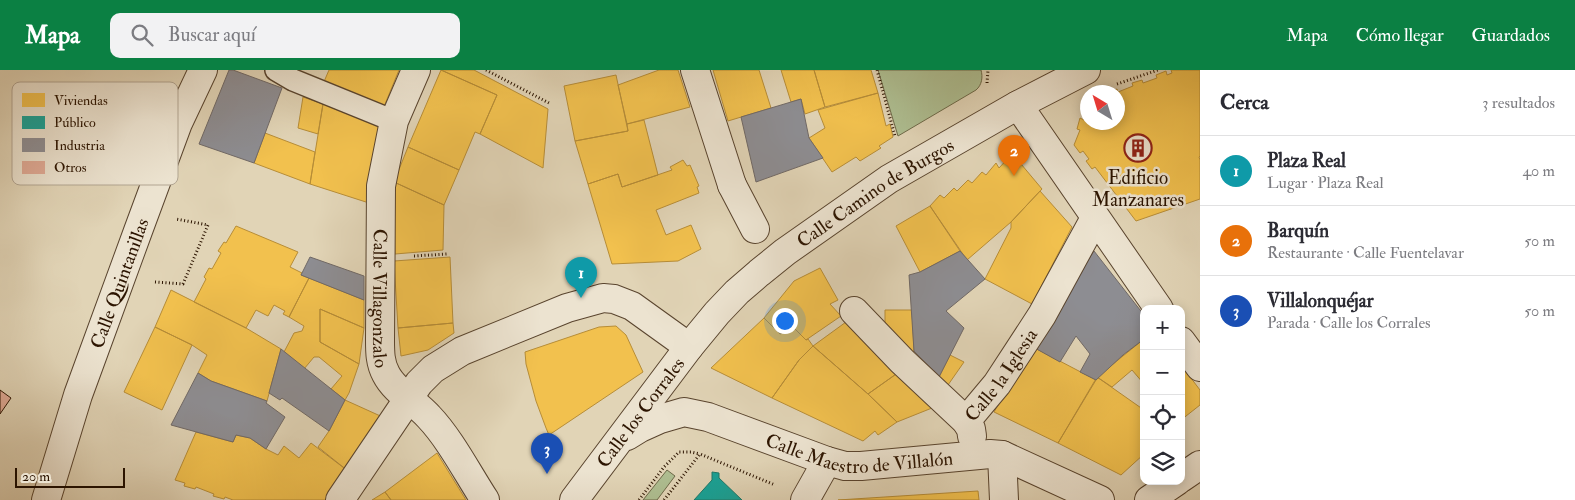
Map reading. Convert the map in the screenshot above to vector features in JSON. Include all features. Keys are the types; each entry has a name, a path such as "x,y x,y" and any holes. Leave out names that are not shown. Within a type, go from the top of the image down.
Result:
{"street":[{"name":"Calle Quintanillas","path":"178,122 203,70"},
{"name":"Calle Villagonzalo","path":"416,70 394,121 380,186 381,361 386,374 395,386 429,417 442,433 485,500"},
{"path":"695,70 732,185 755,229"},
{"name":"Calle Camino de Burgos","path":"688,347 737,292 785,252 889,179 1082,70"},
{"path":"1018,105 1156,305"},
{"name":"Calle Quintanillas","path":"51,499 78,395 155,185"},
{"name":"Calle la Iglesia","path":"854,311 902,361 966,420 997,384 1042,315 1095,218"},
{"path":"340,500 419,383 433,369 462,351 567,308 603,298 614,299 632,306 688,347"},
{"path":"1185,346 1200,367"},
{"name":"Calle los Corrales","path":"574,500 688,347"},
{"path":"669,373 669,388 675,402 684,412"},
{"name":"Calle Maestro de Villalón","path":"619,441 640,428 660,419 684,412 708,417 845,466 988,455"},
{"path":"966,420 988,455 1004,500"},
{"path":"988,455 1100,500"},
{"path":"794,494 827,461"},
{"path":"1185,475 1200,465"},
{"path":"1149,500 1170,485"}],"lane":[{"path":"276,70 293,80 394,121"}],"path":[{"path":"486,70 549,103"},
{"path":"877,70 896,137"},
{"path":"1115,84 1158,70"},
{"path":"639,500 664,467 679,452 700,454 794,494"},
{"path":"664,500 700,454"}],"green space":[{"path":"878,70 981,70 982,78 980,86 976,90 898,136"},
{"path":"667,470 675,476 657,500 643,500"}],"building: Viviendas":[{"path":"329,70 399,70 383,109 323,84"},
{"path":"441,70 497,95 480,134 475,132 459,170 408,147"},
{"path":"441,70 474,70 548,109 543,168 480,134 497,95"},
{"path":"659,70 678,70 690,107 627,124 618,85"},
{"path":"713,70 759,70 771,108 728,121"},
{"path":"781,70 814,70 825,107 805,114 801,99 791,102"},
{"path":"814,70 871,70 878,93 825,107"},
{"name":"Edificio Manzanares","path":"1171,70 1200,70 1200,199 1136,221 1095,167 1092,169 1086,161 1089,159 1083,151 1080,153 1074,145 1080,130 1125,130 1125,89 1133,86 1132,83 1142,80 1143,83 1157,78 1156,75 1166,71 1167,75 1172,73"},
{"path":"616,75 628,131 575,141 564,86"},
{"path":"878,93 886,126 890,124 893,137 879,146 881,148 860,161 856,157 832,172 809,138 825,128 818,110"},
{"path":"303,97 323,104 318,134 298,128"},
{"path":"323,104 380,127 369,203 310,184"},
{"name":"Edificio Manzanares","path":"1080,118 1080,130 1077,129"},
{"path":"644,120 658,175 622,187 618,174 588,184 575,141 628,131 627,124"},
{"path":"265,133 315,152 310,184 254,163"},
{"path":"408,147 459,170 444,205 394,182"},
{"path":"1010,156 1013,160 1016,158 1042,189 1011,222 967,260 930,206 940,195 944,198 954,188 957,191 968,180 972,183 982,172 986,175 996,163 999,168"},
{"path":"683,160 687,166 690,165 699,186 697,187 699,193 656,210 666,235 691,225 701,249 678,261 612,264 588,184 618,174 622,187 672,170 670,167"},
{"path":"394,182 444,205 443,250 395,254"},
{"path":"1040,191 1072,227 1032,304 985,279 1011,228 1011,222"},
{"path":"930,206 960,251 920,272 896,226"},
{"path":"236,226 298,252 290,267 309,278 289,317 283,314 285,311 274,305 268,316 256,310 246,328 194,302 206,279 204,277 209,268 212,269 221,253 218,251 224,242 226,243"},
{"path":"450,257 453,323 398,328 394,261"},
{"path":"820,268 838,300 830,304 841,316 806,340 792,326 780,334 764,318 794,281"},
{"path":"309,278 364,300 364,328 320,309 320,342 359,364 345,400 331,389 342,376 319,357 314,357 304,369 284,352 294,333 302,331 304,326 289,317"},
{"path":"171,290 246,328 281,349 267,401 211,381 198,373 207,355 192,345 155,327"},
{"path":"320,309 364,328 359,364 320,342"},
{"path":"885,310 912,310 914,351 907,355 885,327"},
{"path":"764,318 780,334 792,326 806,340 808,339 813,346 799,360 772,398 711,368"},
{"path":"846,322 899,372 868,394 813,346"},
{"path":"453,323 454,333 428,350 401,356 398,328"},
{"path":"616,326 626,335 643,372 549,435 536,401 526,364 525,352 599,327"},
{"path":"155,327 192,345 162,410 124,392"},
{"path":"1140,342 1140,379 1132,370 1112,387 1097,377"},
{"path":"813,346 897,422 878,435 875,431 863,441 772,398 799,360"},
{"path":"1033,347 1096,380 1058,443 994,412"},
{"path":"950,355 964,362 948,385 939,377"},
{"path":"1185,370 1200,390 1200,405 1185,417"},
{"path":"899,372 937,406 897,422 868,394"},
{"path":"1097,377 1140,407 1140,458 1121,475 1058,443"},
{"path":"345,400 387,419 348,471 318,447 329,431"},
{"path":"196,432 233,442 236,435 250,438 278,455 284,446 299,458 311,443 348,471 333,500 233,500 225,497 224,499 213,496 214,494 196,487 195,489 184,486 185,483 175,480"},
{"path":"437,453 466,500 391,500 385,492"},
{"path":"978,491 979,500 838,500"},
{"path":"385,492 391,500 372,500"}],"building: Público":[{"path":"712,472 719,473 719,478 742,500 694,500 712,480"}],"building: Industria":[{"path":"229,70 282,88 254,163 199,144"},
{"path":"801,99 809,138 823,158 756,182 741,117"},
{"path":"960,251 985,279 946,311 964,328 939,377 914,351 909,275 920,272"},
{"path":"1094,251 1140,310 1140,342 1096,380 1080,372 1090,354 1076,336 1060,362 1033,347"},
{"path":"310,257 364,276 364,300 301,275"},
{"path":"281,349 345,400 329,431 282,398 280,400 269,393"},
{"path":"198,373 211,381 267,401 266,403 285,417 266,449 250,438 236,435 233,442 171,425"}],"building: Otros":[{"path":"0,390 11,398 0,414"}],"place":[{"name":"Edificio Manzanares","path":"1138,148"},
{"name":"Barquín","path":"1014,176"},
{"name":"Plaza Real","path":"581,298"},
{"name":"Villalonquéjar","path":"547,474"}]}
